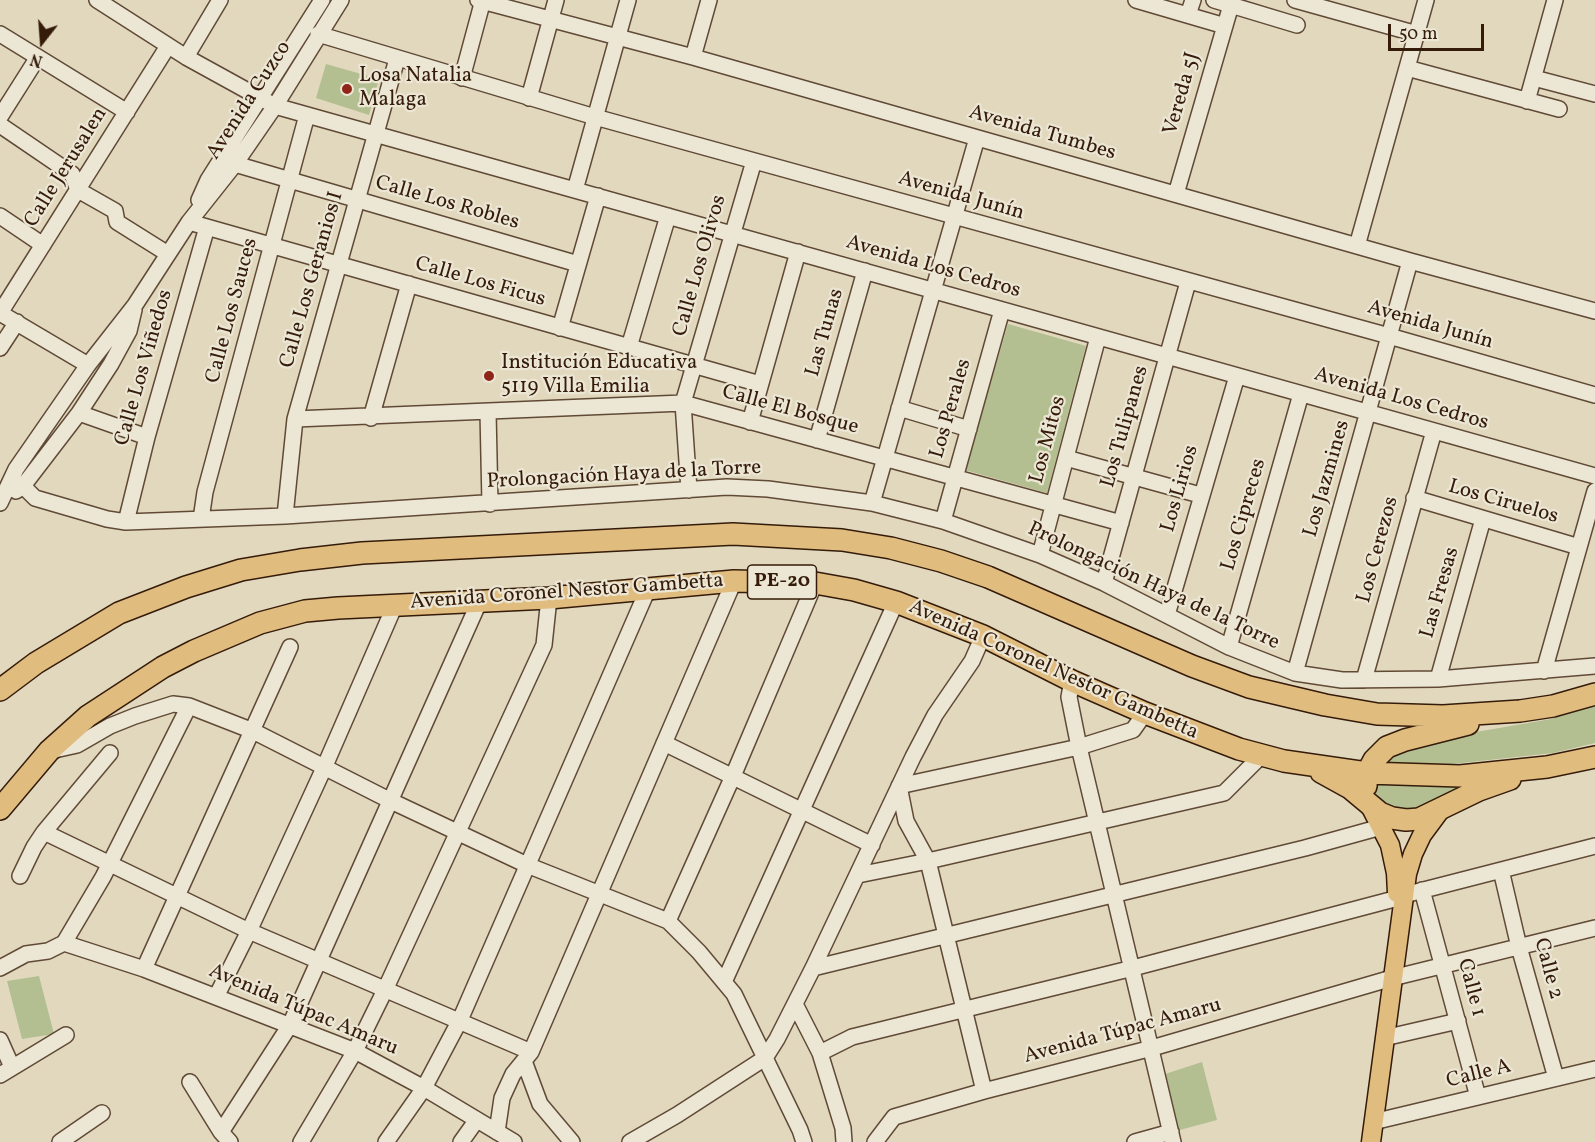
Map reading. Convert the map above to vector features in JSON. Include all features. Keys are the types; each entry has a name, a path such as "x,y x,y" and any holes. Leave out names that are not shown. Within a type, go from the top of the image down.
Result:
{"highway":[{"name":"PE-20","path":"0,690 36,663 118,613 186,587 241,570 362,553 733,534 842,540 891,548 941,561 988,577 1192,666 1249,687 1300,700 1377,714 1443,716 1520,711 1553,706 1595,694"},
{"name":"Avenida Coronel Nestor Gambetta","path":"0,809 49,751 114,698 163,667 227,635 260,623 304,611 549,598 734,581 816,583 854,590 896,602 983,636 1072,681 1206,738 1261,756 1304,765 1367,773 1460,776 1547,768 1595,756"},
{"path":"1369,804 1366,788 1367,773 1374,760 1387,747 1405,740 1520,711"},
{"path":"1304,765 1350,788 1380,813 1406,820 1419,819 1479,790 1547,768"}],"main road":[{"path":"1369,804 1390,845 1408,894"},
{"path":"1371,1142 1400,917 1408,894 1407,874 1422,834 1443,807"}],"street":[{"name":"Avenida Los Cedros","path":"97,0 186,57 274,105 1595,476"},
{"path":"186,57 220,0"},
{"name":"Avenida Cuzco","path":"189,222 208,180 322,0"},
{"name":"Avenida Cuzco","path":"0,502 16,469 88,365 135,305 189,222 235,164 341,0"},
{"path":"462,78 481,0"},
{"name":"Avenida Tumbes","path":"481,0 693,57 1410,261 1595,311"},
{"path":"529,98 556,0"},
{"path":"575,190 628,0"},
{"path":"693,57 709,0"},
{"path":"1136,0 1225,26"},
{"path":"1188,15 1193,0"},
{"path":"1214,0 1231,5 1265,7 1297,25"},
{"path":"1295,0 1337,6 1417,34"},
{"path":"1357,246 1426,0"},
{"path":"1527,101 1555,0"},
{"name":"Vereda 5J","path":"1176,194 1231,5"},
{"path":"0,34 127,112"},
{"name":"Avenida Junín","path":"318,34 596,117 1595,395"},
{"name":"Calle Jerusalen","path":"0,313 168,46"},
{"path":"0,117 38,57"},
{"name":"Calle Los Geranios I","path":"285,516 295,419 398,59"},
{"path":"1407,68 1559,110"},
{"path":"1534,78 1595,94"},
{"name":"Calle Los Sauces","path":"201,519 205,492 307,115"},
{"path":"0,125 72,174 78,190 115,211 117,222 168,254"},
{"path":"872,503 977,138"},
{"name":"Calle Los Olivos","path":"689,490 683,403 754,161"},
{"name":"Calle Los Robles","path":"235,164 578,264"},
{"path":"560,328 597,196"},
{"path":"0,216 43,245"},
{"path":"628,347 668,216"},
{"name":"Calle Los Ficus","path":"189,222 760,384"},
{"name":"Calle Los Viñedos","path":"126,522 147,437 207,227"},
{"path":"750,422 798,252"},
{"name":"Los Jazmines","path":"1295,673 1410,261"},
{"name":"Las Tunas","path":"818,440 865,271"},
{"name":"Los Tulipanes","path":"1104,583 1188,282"},
{"path":"371,418 409,284"},
{"name":"Avenida Cuzco","path":"0,502 23,486 79,413 111,364 129,331 135,305"},
{"name":"Los Perales","path":"943,521 1002,310"},
{"path":"0,313 88,365"},
{"path":"0,348 17,322"},
{"name":"Los Mitos","path":"1040,555 1098,337"},
{"name":"Los Lirios","path":"1167,615 1200,495 1237,376"},
{"name":"Los Cipreces","path":"1229,647 1302,394"},
{"name":"Calle El Bosque","path":"295,419 371,418 683,403 1121,523"},
{"path":"899,408 969,429"},
{"path":"488,412 490,504"},
{"path":"79,413 147,437"},
{"name":"Los Cerezos","path":"1364,680 1434,431"},
{"path":"1066,458 1200,495"},
{"name":"Prolongación Haya de la Torre","path":"23,486 35,498 106,519 126,522 285,516 727,487 768,489 872,503 943,521 1040,555 1104,583 1229,647 1295,673 1342,681 1438,679 1595,666"},
{"path":"1544,671 1595,491"},
{"name":"Los Ciruelos","path":"1414,498 1579,547"},
{"name":"Las Fresas","path":"1438,679 1483,519"},
{"path":"497,1132 502,1098 513,1074 527,1056 734,581"},
{"path":"668,921 816,583"},
{"path":"387,1142 424,1089 460,1020 648,589"},
{"path":"301,1142 354,1051 385,990 458,833 543,645 549,598"},
{"path":"190,1082 226,1137 290,1025 480,600"},
{"path":"724,982 896,602"},
{"path":"216,997 249,932 324,768 395,605"},
{"path":"630,1142 677,1115 765,1058 813,968 935,715 972,661 983,636"},
{"path":"144,969 290,647"},
{"path":"1072,681 1069,697 1079,747 1172,1137 1135,1142"},
{"path":"49,751 77,745 110,726 160,708 173,704 189,706 253,731 391,801 527,865 668,921 699,952 734,994 804,1142"},
{"path":"0,968 26,954 48,951 64,943 76,926 189,706"},
{"path":"899,786 1079,747 1133,730 1145,713"},
{"path":"664,743 872,845"},
{"path":"20,876 44,832 110,753"},
{"path":"858,875 1224,793 1261,756"},
{"path":"899,786 906,821 928,861 984,1091"},
{"path":"813,968 1115,895 1381,827"},
{"path":"44,832 249,932 460,1020 527,1056 540,1104 572,1142"},
{"path":"820,1053 852,1037 1133,968 1595,846"},
{"name":"Calle 2","path":"1501,870 1519,946 1556,1078"},
{"name":"Calle 1","path":"1408,894 1442,966 1478,1097"},
{"name":"Avenida Túpac Amaru","path":"875,1142 894,1116 1152,1048 1392,978 1595,928"},
{"name":"Avenida Túpac Amaru","path":"64,943 144,969 354,1051 514,1142"},
{"path":"795,1004 820,1053 843,1128 844,1142"},
{"path":"1384,1038 1458,1021"},
{"path":"0,1040 6,1071 66,1035"},
{"name":"Calle A","path":"1374,1122 1595,1068"},
{"path":"60,1142 102,1113"},
{"path":"461,1142 476,1121"}],"green space":[{"name":"Losa Natalia Malaga","path":"326,64 379,79 369,115 316,98"},
{"path":"1008,324 1086,346 1047,493 965,470"},
{"path":"1595,702 1595,743 1553,753 1434,766 1377,768 1384,757 1447,737 1551,719"},
{"path":"1480,778 1459,787 1428,810 1398,814 1376,798 1375,792 1376,780"},
{"path":"39,976 54,1034 22,1039 7,981"},
{"path":"1202,1062 1217,1120 1176,1131 1162,1075"}],"place":[{"name":"Losa Natalia Malaga","path":"347,89"},
{"name":"Institución Educativa 5119 Villa Emilia","path":"489,376"}]}
